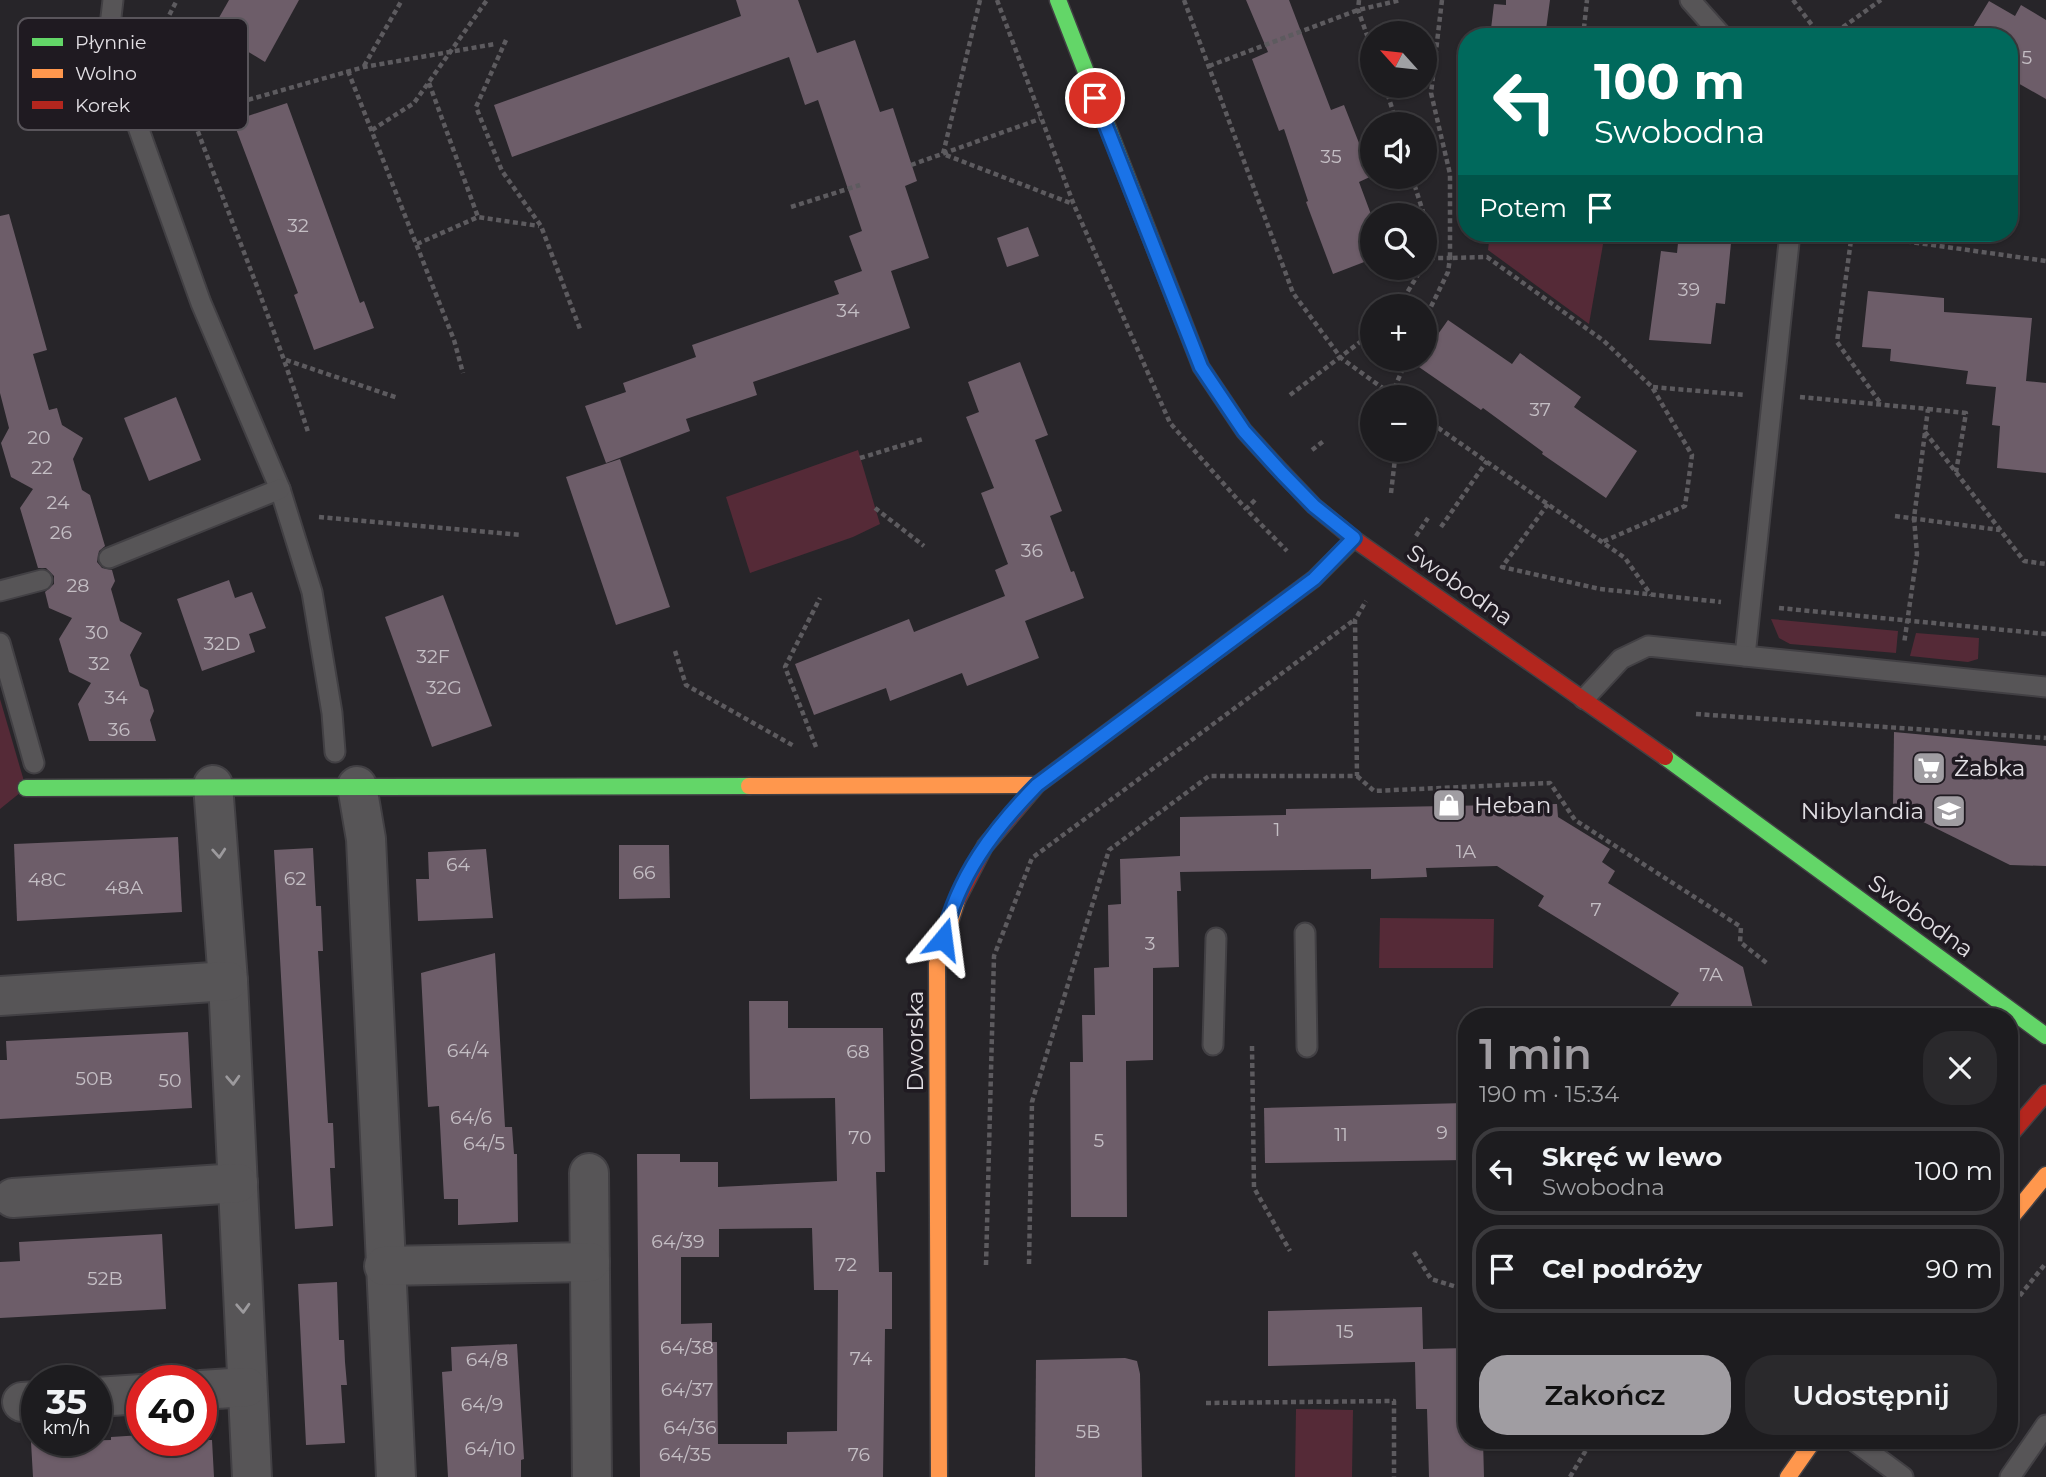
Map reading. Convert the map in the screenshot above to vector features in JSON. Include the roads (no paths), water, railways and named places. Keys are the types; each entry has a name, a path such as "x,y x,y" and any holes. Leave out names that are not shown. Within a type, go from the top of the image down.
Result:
{"street":[{"name":"Swobodna","path":"1058,0 1201,367 1244,431 1274,464 1314,506 1354,538 1584,699 2008,1008"},
{"name":"Dworska","path":"939,1477 937,964 949,913 971,864 999,824 1037,785 1314,579 1354,538"},
{"path":"26,788 213,785 1037,785"},
{"path":"213,785 228,981 252,1477"},
{"path":"357,786 366,839 396,1477"},
{"path":"0,996 228,981"},
{"name":"Swobodna","path":"2018,1016 2046,1036"},
{"path":"2018,1126 2046,1093"},
{"path":"589,1173 592,1477"},
{"path":"2018,1209 2046,1175"},
{"path":"13,1198 238,1183"},
{"path":"384,1266 590,1262"},
{"path":"217,1389 247,1387"},
{"path":"1788,1477 1808,1449"}],"lane":[{"path":"111,18 113,0"},
{"path":"1690,0 1715,28"},
{"path":"139,130 201,303 280,489 312,593 332,713 335,752"},
{"path":"1745,656 1789,242"},
{"path":"108,558 280,489"},
{"path":"0,590 42,580"},
{"path":"0,643 34,763"},
{"path":"1584,699 1621,659 1648,646 2046,687"},
{"path":"1305,933 1307,1047"},
{"path":"1213,1045 1216,938"},
{"path":"2010,1477 2046,1424"},
{"path":"1865,1449 1903,1477"}],"place":[{"name":"Żabka","path":"1929,768"},
{"name":"Heban","path":"1449,805"},
{"name":"Nibylandia","path":"1949,811"}]}
